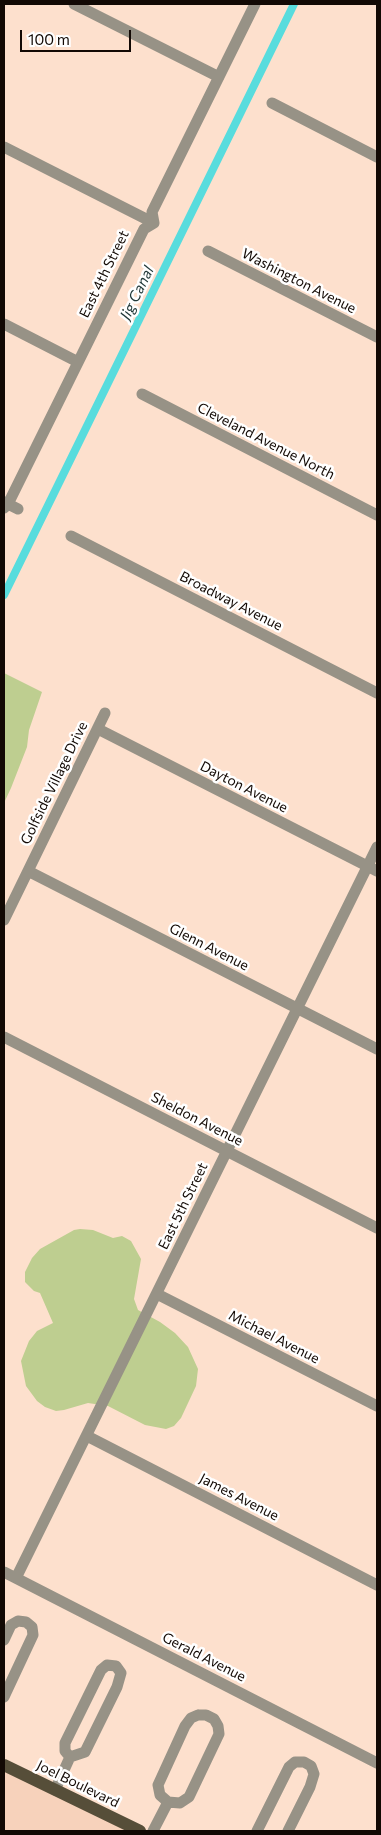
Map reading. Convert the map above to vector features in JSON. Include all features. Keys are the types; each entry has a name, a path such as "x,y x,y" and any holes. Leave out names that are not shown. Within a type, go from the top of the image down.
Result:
{"main road":[{"name":"Joel Boulevard","path":"4,1765 140,1831"}],"street":[{"path":"74,4 218,77"},
{"path":"154,223 152,212 255,4"},
{"path":"272,103 377,157"},
{"path":"4,146 154,223"},
{"name":"East 4th Street","path":"8,506 144,229 154,223"},
{"name":"Washington Avenue","path":"208,251 377,337"},
{"path":"4,324 78,362"},
{"name":"Cleveland Avenue North","path":"142,394 377,515"},
{"name":"Broadway Avenue","path":"71,536 377,693"},
{"name":"Golfside Village Drive","path":"4,920 105,714"},
{"name":"Dayton Avenue","path":"98,729 372,869"},
{"name":"East 5th Street","path":"16,1578 297,1008 372,869 377,847"},
{"name":"Glenn Avenue","path":"28,871 377,1050"},
{"name":"Sheldon Avenue","path":"4,1037 377,1228"},
{"name":"Michael Avenue","path":"157,1294 377,1406"},
{"name":"James Avenue","path":"87,1436 377,1585"},
{"name":"Gerald Avenue","path":"4,1572 377,1763"},
{"path":"4,1640 11,1625 18,1621 26,1622 32,1627 33,1635 4,1697"},
{"path":"55,1790 70,1757 84,1752 89,1744 117,1687 121,1673 116,1666 108,1665 101,1670 65,1743 64,1751 70,1757"},
{"path":"206,1715 214,1719 218,1726 219,1734 215,1745 189,1797 180,1803 168,1802 160,1795 158,1785 162,1774 190,1718 206,1715"},
{"path":"257,1831 288,1767 295,1762 304,1762 311,1766 314,1774 310,1787 288,1831"},
{"path":"153,1831 168,1802"}],"shaded area":[{"path":"4,1769 131,1831 4,1831"}],"green space":[{"path":"4,673 42,692 29,730 27,747 4,803"},
{"path":"74,1230 93,1230 113,1238 122,1236 131,1241 141,1259 134,1299 138,1310 175,1333 188,1347 198,1369 196,1386 181,1418 174,1426 166,1429 145,1425 108,1406 88,1403 56,1411 45,1407 37,1401 26,1386 21,1361 29,1341 37,1331 53,1323 40,1293 34,1291 25,1282 25,1272 32,1258 40,1249"}],"waterway":[{"name":"Jig Canal","path":"4,595 294,4"}]}
